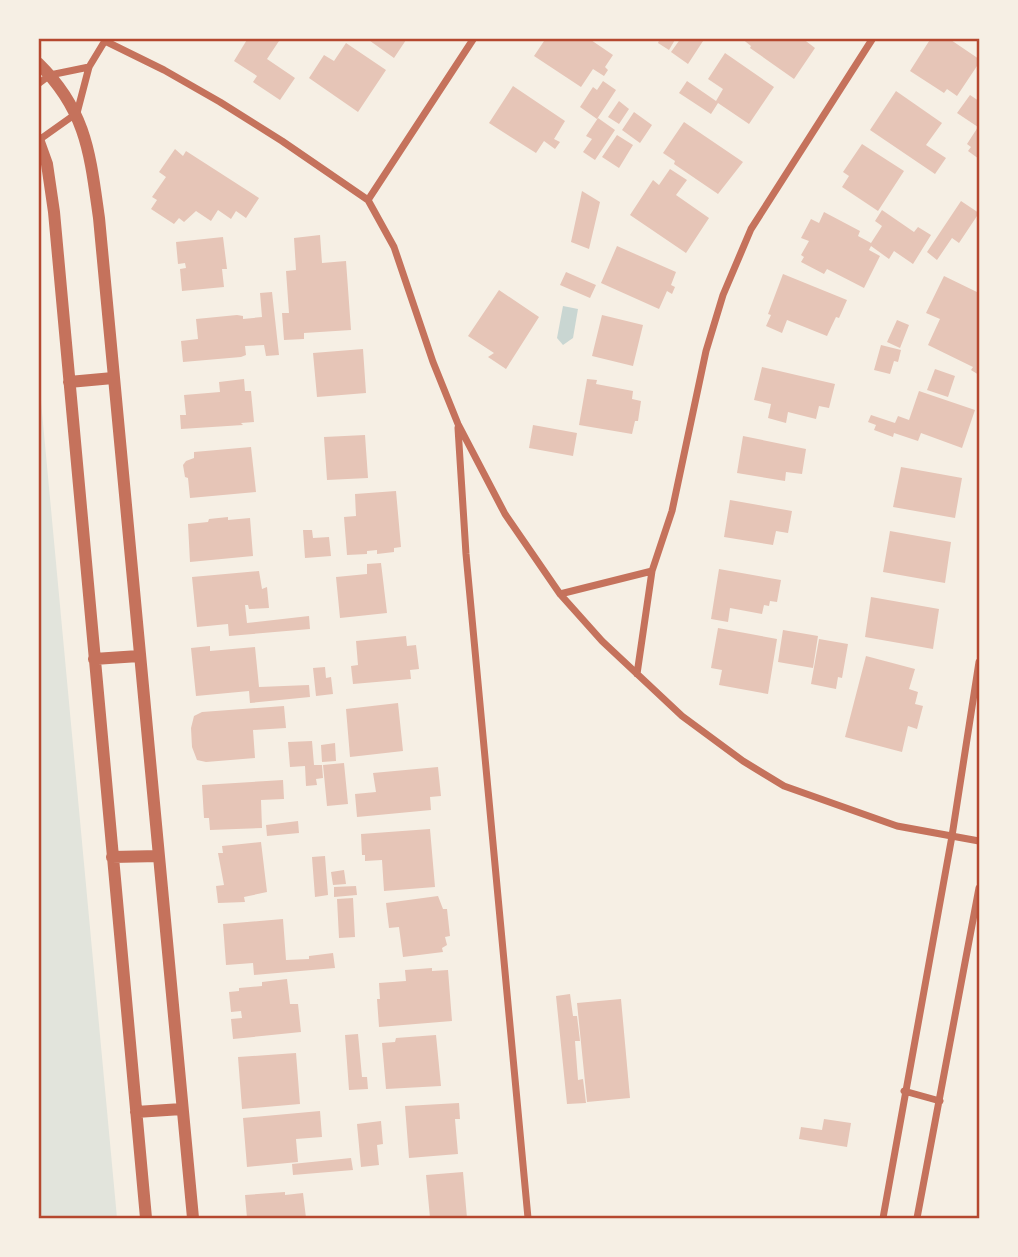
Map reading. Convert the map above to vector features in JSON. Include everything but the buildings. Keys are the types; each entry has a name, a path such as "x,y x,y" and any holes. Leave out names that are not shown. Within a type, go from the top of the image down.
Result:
{"street":[{"path":"368,200 474,38"},
{"path":"637,674 652,571 672,511 706,351 723,295 751,229 873,38"},
{"path":"146,1219 54,212 47,164 39,139 77,113 89,67 106,40 220,102 368,200 394,247 433,362 458,424 505,514 560,594 637,674 682,716 743,761 784,786 897,825 979,841"},
{"path":"38,64 50,75 77,113 86,142 99,218 192,1219"},
{"path":"38,84 50,75 89,67"},
{"path":"69,382 113,377"},
{"path":"458,424 466,554 528,1219"},
{"path":"560,594 652,571"},
{"path":"94,659 139,656"},
{"path":"883,1219 952,836 979,662"},
{"path":"112,858 159,856"},
{"path":"917,1219 979,888"},
{"path":"904,1091 940,1101"},
{"path":"136,1112 182,1109"}],"shaded area":[{"path":"563,306 578,309 573,338 563,345 557,338"},
{"path":"39,380 117,1218 39,1218"}]}
